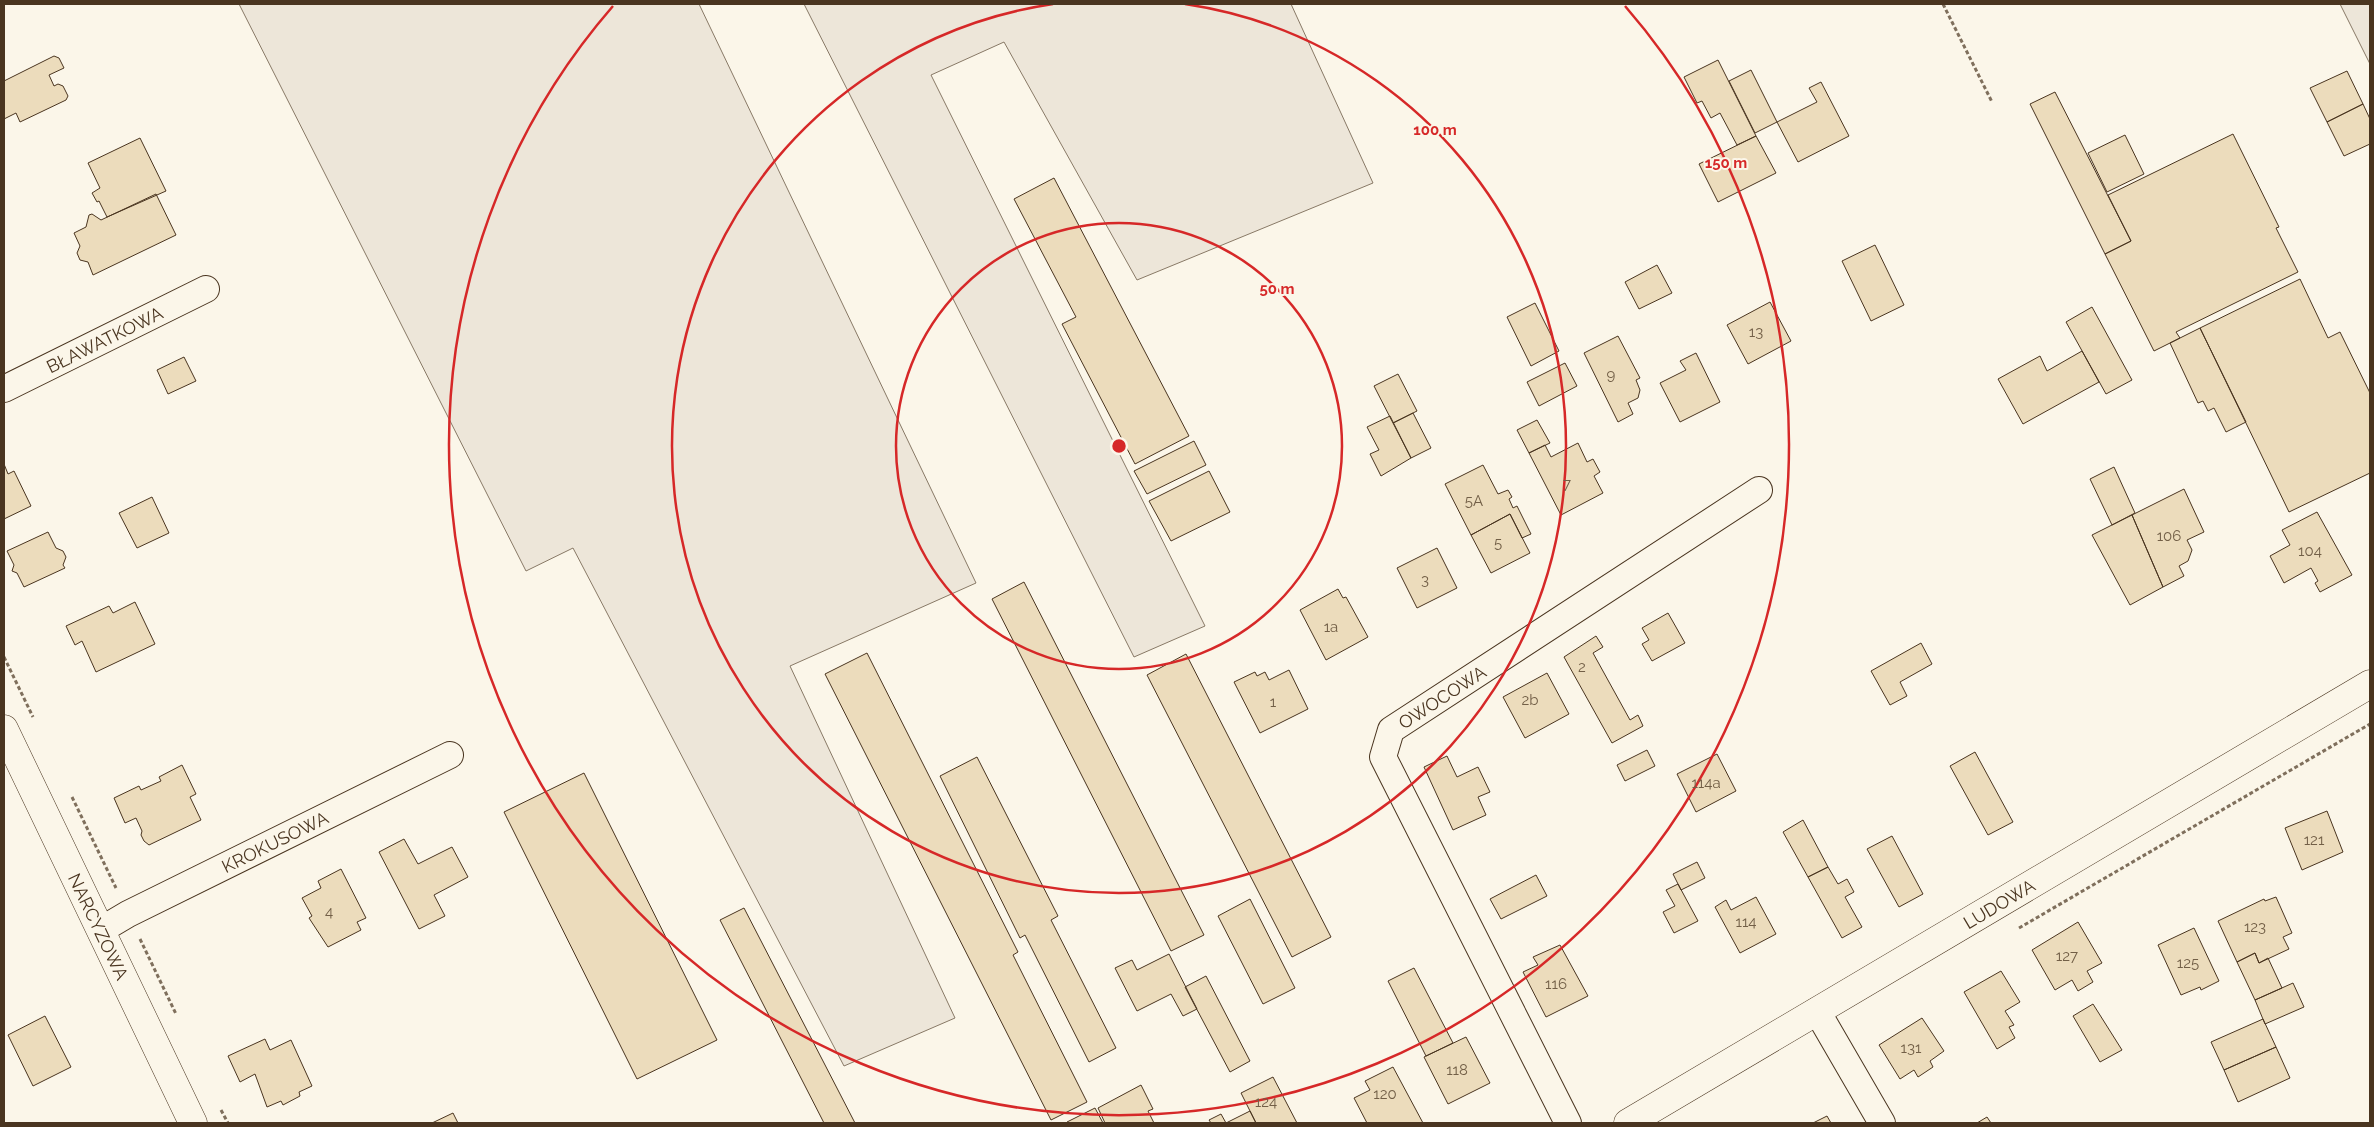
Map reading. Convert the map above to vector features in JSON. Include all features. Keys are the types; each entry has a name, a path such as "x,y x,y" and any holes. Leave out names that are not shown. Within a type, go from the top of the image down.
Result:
{"main road":[{"name":"LUDOWA","path":"1628,1123 2370,684"},
{"name":"NARCYZOWA","path":"4,728 193,1123"}],"street":[{"name":"BŁAWATKOWA","path":"4,389 206,289"},
{"name":"OWOCOWA","path":"1568,1123 1383,757 1390,730 1759,490"},
{"name":"KROKUSOWA","path":"101,930 128,914 450,755"},
{"path":"1817,1011 1882,1123"}],"path":[{"path":"1943,4 1992,102"},
{"path":"2015,931 2370,724"}],"shaded area":[{"path":"239,4 699,4 976,583 790,666 955,1018 844,1066 573,548 526,571"},
{"path":"804,4 1291,4 1373,183 1137,280 1004,42 931,75 1205,626 1134,657"},
{"path":"2340,4 2370,4 2370,64"}],"building":[{"path":"54,56 59,58 64,68 49,75 54,86 58,84 63,86 68,96 66,100 20,122 16,113 4,119 4,81"},
{"path":"1718,60 1756,136 1737,145 1720,113 1711,118 1702,101 1697,103 1684,77"},
{"path":"1751,70 1777,122 1755,133 1729,81"},
{"path":"2347,71 2363,104 2327,122 2310,88"},
{"path":"1821,82 1849,136 1798,162 1777,122 1817,102 1809,88"},
{"path":"2055,92 2131,241 2105,254 2030,104"},
{"path":"2363,104 2370,119 2370,144 2344,156 2327,122"},
{"path":"2233,134 2279,227 2276,228 2298,272 2176,332 2180,338 2154,351 2105,254 2131,241 2108,195"},
{"path":"2125,135 2144,174 2107,192 2088,153"},
{"path":"1756,136 1776,173 1718,202 1699,164"},
{"path":"140,138 166,191 107,217 99,201 97,202 92,193 100,188 88,163"},
{"path":"1054,178 1189,436 1135,464 1062,324 1076,317 1014,199"},
{"path":"156,194 176,235 93,275 88,262 80,260 77,253 80,246 74,233 86,227 89,215 92,214 101,220"},
{"path":"1875,245 1904,305 1871,321 1842,261"},
{"path":"1657,265 1672,293 1639,309 1625,282"},
{"path":"2300,279 2328,338 2340,332 2370,393 2370,473 2289,512 2200,328"},
{"path":"1770,302 1791,341 1748,364 1727,325"},
{"path":"1535,303 1559,351 1531,366 1507,317"},
{"path":"2092,307 2132,380 2106,394 2066,322"},
{"path":"2200,328 2246,422 2226,432 2214,408 2208,411 2203,401 2198,403 2170,343"},
{"path":"1618,336 1640,378 1636,380 1640,390 1638,398 1628,403 1633,414 1618,422 1584,353"},
{"path":"2082,351 2099,382 2023,424 1998,379 2040,356 2047,371"},
{"path":"1696,353 1720,402 1680,422 1660,383 1686,370 1680,361"},
{"path":"184,357 196,381 168,394 157,370"},
{"path":"1565,363 1577,386 1539,406 1527,382"},
{"path":"1398,374 1417,411 1393,423 1374,386"},
{"path":"1413,413 1431,448 1411,458 1393,423"},
{"path":"1390,416 1411,458 1381,476 1370,454 1379,450 1367,427"},
{"path":"1537,420 1550,443 1529,453 1517,430"},
{"path":"1194,441 1206,465 1147,494 1134,471"},
{"path":"1578,443 1587,462 1593,459 1600,472 1594,476 1603,493 1561,515 1529,453 1545,445 1551,457"},
{"path":"4,464 8,474 14,471 31,506 4,519"},
{"path":"1483,465 1498,494 1508,490 1512,497 1509,499 1513,508 1517,506 1531,534 1522,538 1510,514 1471,535 1445,484"},
{"path":"2114,467 2135,513 2112,525 2090,479"},
{"path":"1209,471 1230,512 1171,541 1149,501"},
{"path":"2184,489 2204,532 2187,540 2192,550 2188,561 2179,566 2184,576 2163,587 2132,515"},
{"path":"152,497 169,533 137,548 119,513"},
{"path":"2317,512 2352,575 2320,592 2315,583 2318,581 2311,568 2284,583 2270,556 2290,545 2282,530"},
{"path":"1510,514 1530,553 1491,573 1471,535"},
{"path":"2132,515 2163,587 2130,605 2092,535"},
{"path":"48,532 56,548 63,551 66,557 63,565 65,568 24,587 17,573 12,571 14,565 7,551"},
{"path":"1437,548 1457,588 1417,608 1397,568"},
{"path":"1024,582 1204,935 1171,951 992,599"},
{"path":"1338,589 1343,598 1346,597 1368,637 1326,660 1300,610"},
{"path":"135,602 155,644 96,672 82,641 75,645 66,626 109,606 113,613"},
{"path":"1668,613 1685,643 1652,661 1642,644 1649,640 1642,628"},
{"path":"1596,636 1603,647 1593,653 1630,720 1638,715 1643,726 1612,743 1564,657"},
{"path":"1921,643 1932,664 1900,682 1907,696 1890,705 1871,671"},
{"path":"867,653 1018,952 1013,955 1087,1102 1051,1120 825,674"},
{"path":"1186,654 1331,937 1292,957 1147,675"},
{"path":"1289,670 1308,709 1260,733 1234,682 1255,672 1257,676 1265,672 1269,680"},
{"path":"1547,673 1569,714 1525,738 1503,697"},
{"path":"1647,750 1655,766 1625,781 1617,765"},
{"path":"1975,752 2013,822 1988,835 1950,766"},
{"path":"1717,754 1736,791 1696,812 1677,774"},
{"path":"1447,756 1457,777 1478,767 1490,792 1478,797 1486,815 1453,830 1424,767"},
{"path":"977,757 1058,916 1051,920 1116,1048 1089,1062 1025,935 1020,938 940,776"},
{"path":"182,765 196,794 190,797 201,820 149,845 141,835 142,831 136,818 125,823 114,798 139,786 141,790 161,781 159,777"},
{"path":"584,773 717,1040 637,1079 504,812"},
{"path":"2327,811 2343,852 2302,870 2285,828"},
{"path":"1803,820 1828,867 1808,877 1783,832"},
{"path":"1892,836 1923,894 1899,907 1867,849"},
{"path":"404,839 418,864 452,847 468,877 434,895 445,916 419,929 379,852"},
{"path":"1697,862 1705,878 1681,890 1673,874"},
{"path":"1828,867 1838,884 1847,879 1854,892 1845,897 1862,927 1842,938 1808,877"},
{"path":"341,869 366,918 357,922 361,930 328,947 309,918 312,916 302,898 321,888 318,881"},
{"path":"1536,875 1547,896 1501,919 1490,899"},
{"path":"1678,884 1698,921 1674,933 1663,912 1675,906 1666,890"},
{"path":"1756,897 1776,934 1740,953 1715,907 1726,900 1731,910"},
{"path":"2276,897 2292,933 2283,937 2289,949 2259,963 2255,953 2237,962 2218,921 2264,899 2265,901"},
{"path":"1250,899 1295,988 1263,1004 1218,916"},
{"path":"744,908 855,1123 824,1123 720,920"},
{"path":"2078,922 2102,963 2087,971 2093,982 2078,991 2072,980 2055,990 2032,950"},
{"path":"2194,928 2219,981 2201,990 2200,987 2181,995 2158,945"},
{"path":"1560,945 1588,996 1546,1017 1523,972 1538,965 1533,957"},
{"path":"2255,953 2259,963 2268,958 2282,988 2255,1000 2237,962"},
{"path":"1169,954 1197,1009 1183,1016 1171,994 1137,1011 1115,968 1132,960 1137,970"},
{"path":"1414,968 1453,1043 1426,1056 1388,981"},
{"path":"2001,971 2020,1002 2005,1011 2014,1025 2009,1027 2015,1038 1997,1049 1964,992"},
{"path":"1206,976 1250,1061 1230,1072 1185,987"},
{"path":"2293,983 2304,1007 2265,1024 2255,1000"},
{"path":"2093,1004 2122,1050 2100,1062 2073,1016"},
{"path":"45,1016 71,1067 33,1086 8,1035"},
{"path":"1922,1018 1944,1051 1930,1061 1933,1067 1918,1077 1914,1070 1900,1079 1879,1045"},
{"path":"2263,1019 2276,1047 2224,1070 2211,1042"},
{"path":"1466,1037 1490,1083 1448,1104 1424,1057"},
{"path":"265,1039 270,1050 291,1040 312,1086 299,1092 300,1096 283,1105 281,1101 267,1107 255,1074 240,1082 228,1056"},
{"path":"2276,1047 2290,1078 2238,1102 2224,1070"},
{"path":"1393,1067 1423,1123 1367,1123 1354,1098 1370,1090 1365,1081"},
{"path":"1273,1077 1297,1123 1256,1123 1241,1093"},
{"path":"1141,1085 1153,1109 1148,1111 1154,1123 1105,1123 1098,1108"},
{"path":"1095,1108 1103,1123 1067,1123 1067,1122"},
{"path":"1250,1111 1256,1123 1226,1123"},
{"path":"453,1113 458,1123 432,1123"},
{"path":"1221,1114 1226,1123 1211,1123 1209,1120"},
{"path":"1827,1116 1831,1123 1813,1123"},
{"path":"1987,1117 1991,1123 1977,1123"}]}
